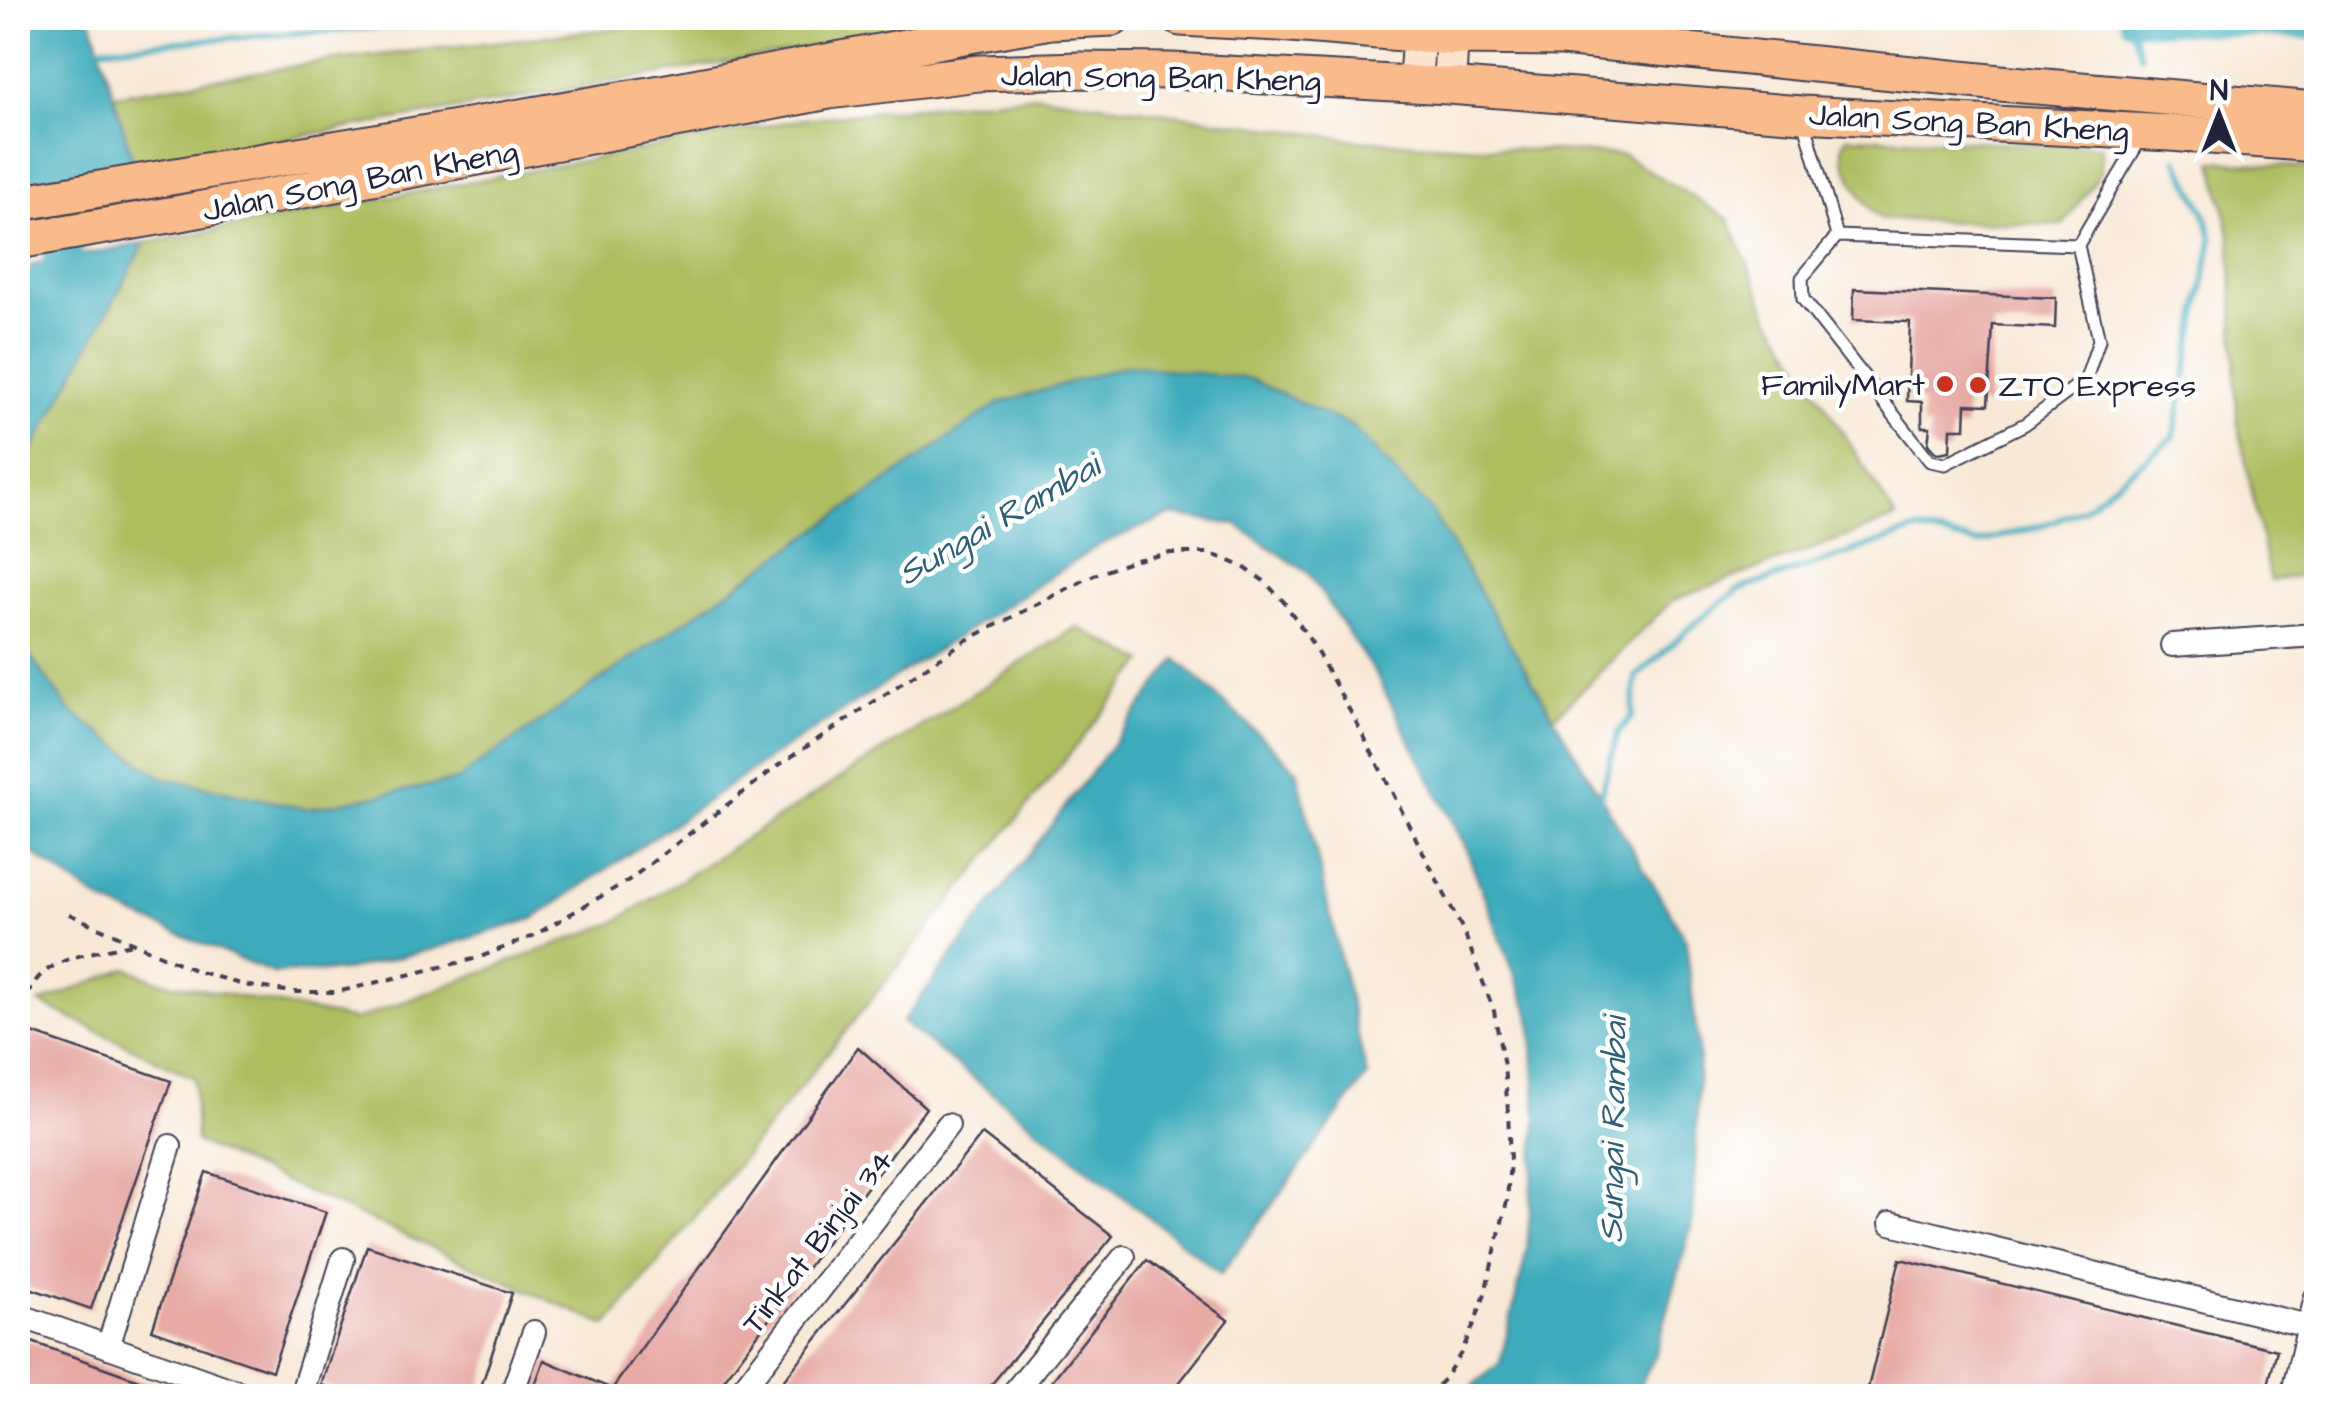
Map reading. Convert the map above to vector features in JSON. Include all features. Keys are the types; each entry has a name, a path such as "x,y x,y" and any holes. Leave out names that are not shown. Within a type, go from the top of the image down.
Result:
{"main road":[{"name":"Jalan Song Ban Kheng","path":"18,203 667,92 968,35 1051,22 1113,18"},
{"name":"Jalan Song Ban Kheng","path":"1180,18 1436,27 2316,110"},
{"path":"1515,18 1562,38"},
{"name":"Jalan Song Ban Kheng","path":"18,241 181,214 829,90 979,73 1172,71 2316,144"}],"street":[{"path":"1432,85 1436,27"},
{"path":"2172,645 2316,635"},
{"name":"Tinkat Binjai 34","path":"737,1396 948,1125"},
{"path":"108,1346 170,1146"},
{"path":"1891,1223 2313,1327"},
{"path":"1011,1396 1124,1256"},
{"path":"300,1396 344,1260"},
{"path":"2292,1396 2313,1327 2316,1297"},
{"path":"18,1315 249,1396"},
{"path":"511,1396 534,1332"}],"lane":[{"path":"1802,114 1837,236"},
{"path":"1837,236 1802,278 1803,300 1930,461 1945,464 2024,424 2086,379 2098,340 2078,245 2145,132"},
{"path":"1837,236 2078,245"}],"path":[{"path":"69,914 194,970 243,985 292,992 336,992 478,958 533,936 629,880 779,765 964,641 1094,575 1170,553 1208,553 1242,566 1264,581 1312,643 1356,720 1464,932 1494,1010 1508,1111 1507,1201 1474,1324 1461,1353 1427,1396"},
{"path":"18,1008 38,978 58,962 136,943"}],"green space":[{"path":"690,18 967,18 134,165 114,95 327,61"},
{"path":"1038,95 1357,140 1623,155 1729,219 1769,315 1896,518 1673,600 1554,717 1432,512 1127,365 998,404 455,781 306,809 160,777 70,711 18,640 18,477 145,243 803,119"},
{"path":"1847,137 2101,146 2101,172 2063,225 1882,219 1864,199 1848,169 1843,150"},
{"path":"2213,161 2316,168 2316,572 2270,581 2237,419 2231,238"},
{"path":"1077,627 1144,662 607,1326 196,1142 194,1078 40,1003 127,968 155,980 355,1020 614,923"}],"water":[{"path":"18,18 91,18 134,165 27,182 18,141"},
{"path":"145,243 18,478 18,288 32,264"},
{"path":"1127,365 1250,379 1353,427 1432,512 1686,940 1699,1056 1693,1220 1655,1357 1633,1396 1461,1396 1500,1363 1527,1250 1537,1117 1531,1017 1465,846 1376,675 1308,573 1237,525 1171,515 1101,544 773,756 533,919 433,949 342,971 273,973 102,902 18,843 18,640 70,711 161,777 306,809 455,781 998,404"},
{"path":"1177,659 1297,770 1367,1076 1221,1274 902,1022"}],"building":[{"path":"1854,289 2056,298 2055,328 1993,325 1988,405 1966,404 1965,428 1951,428 1950,451 1939,453 1928,444 1930,427 1922,427 1922,402 1907,401 1910,322 1853,320"},
{"path":"32,1033 171,1081 91,1309 18,1284 18,1074"},
{"path":"858,1047 926,1108 712,1396 531,1396 544,1360 612,1389"},
{"path":"982,1134 1113,1236 982,1396 771,1396"},
{"path":"206,1172 326,1212 272,1371 152,1330"},
{"path":"367,1246 512,1293 478,1396 355,1396 321,1385"},
{"path":"1900,1259 2277,1350 2265,1396 1866,1396"},
{"path":"1147,1260 1228,1320 1169,1396 1040,1396"},
{"path":"18,1337 178,1394 178,1396 18,1396"}],"waterway":[{"path":"93,48 501,18"},
{"path":"2128,18 2141,56"},
{"path":"2130,22 2316,29"},
{"path":"1599,801 1618,733 1632,716 1636,677 1738,590 1917,530 1977,543 2040,526 2083,509 2174,437 2212,240 2205,213 2177,159"},
{"name":"Sungai Rambai","path":"18,355 62,281 64,197"}],"place":[{"name":"FamilyMart","path":"1945,384"},
{"name":"ZTO Express","path":"1978,385"}]}
